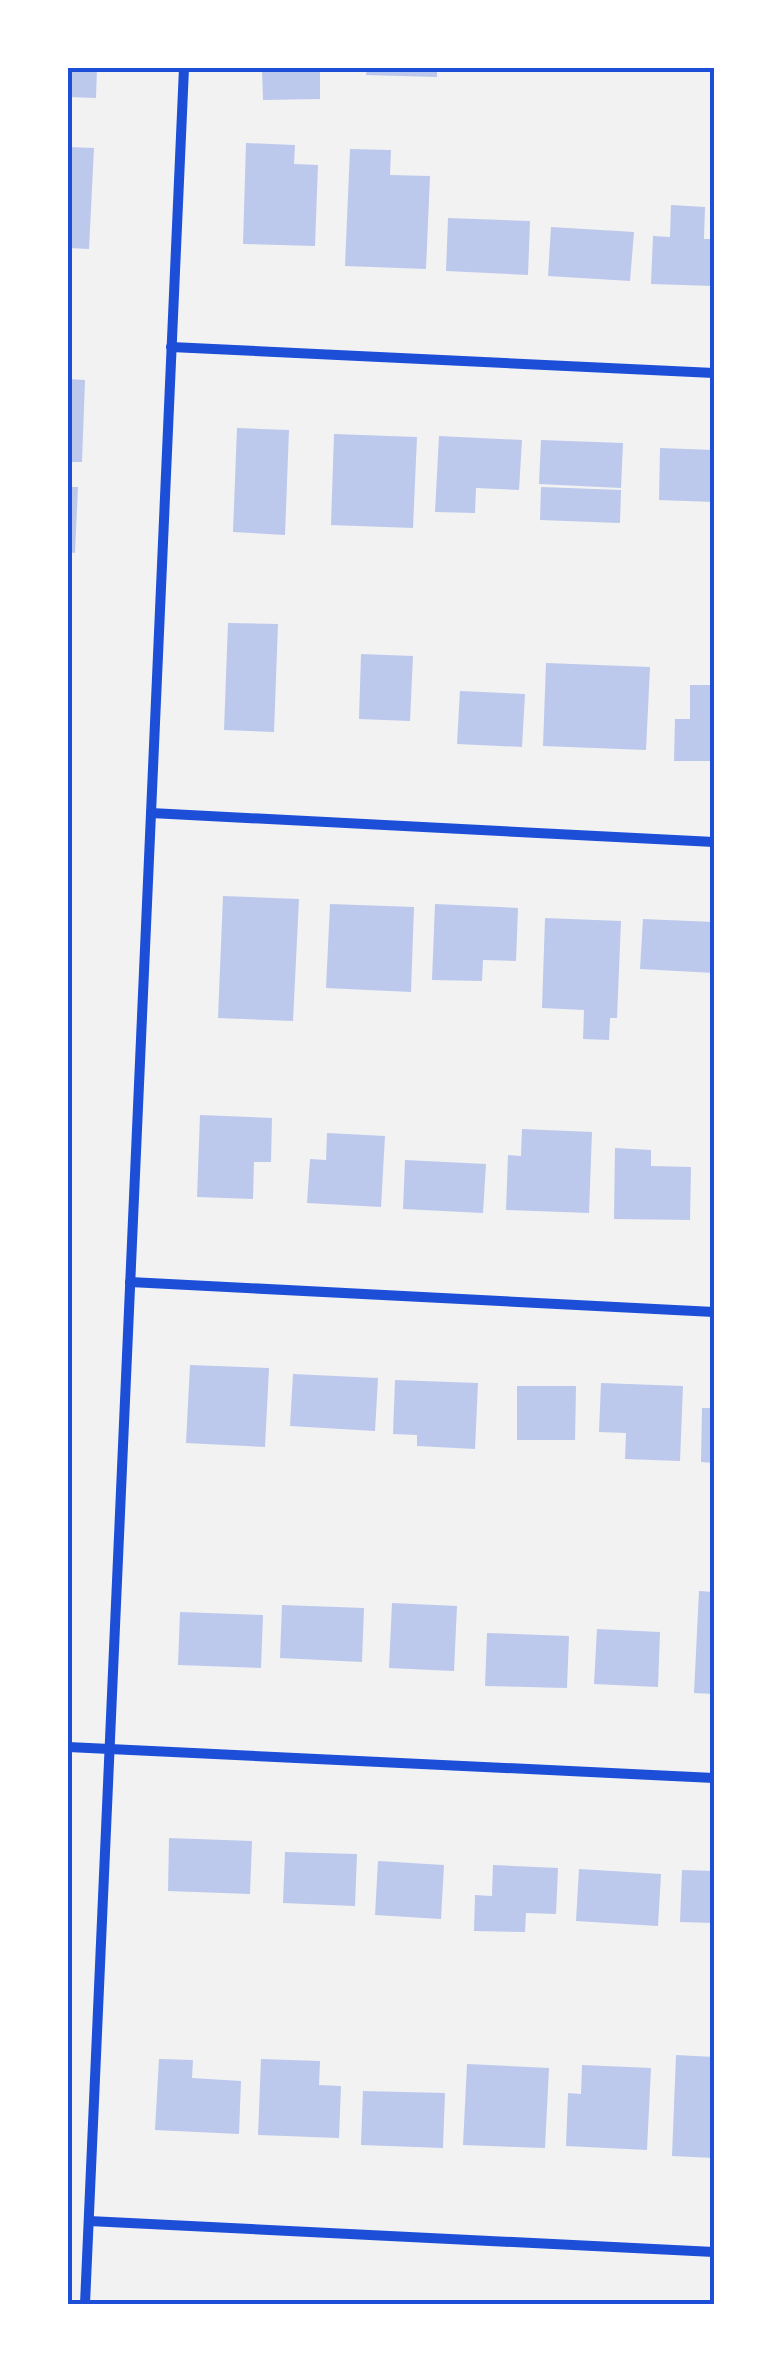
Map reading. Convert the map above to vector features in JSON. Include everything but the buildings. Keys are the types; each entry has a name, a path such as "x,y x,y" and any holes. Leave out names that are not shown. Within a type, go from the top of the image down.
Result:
{"street":[{"path":"85,2304 184,68"},
{"path":"172,347 714,373"},
{"path":"151,813 714,842"},
{"path":"130,1282 714,1312"},
{"path":"68,1748 714,1778"},
{"path":"89,2221 714,2252"}]}
